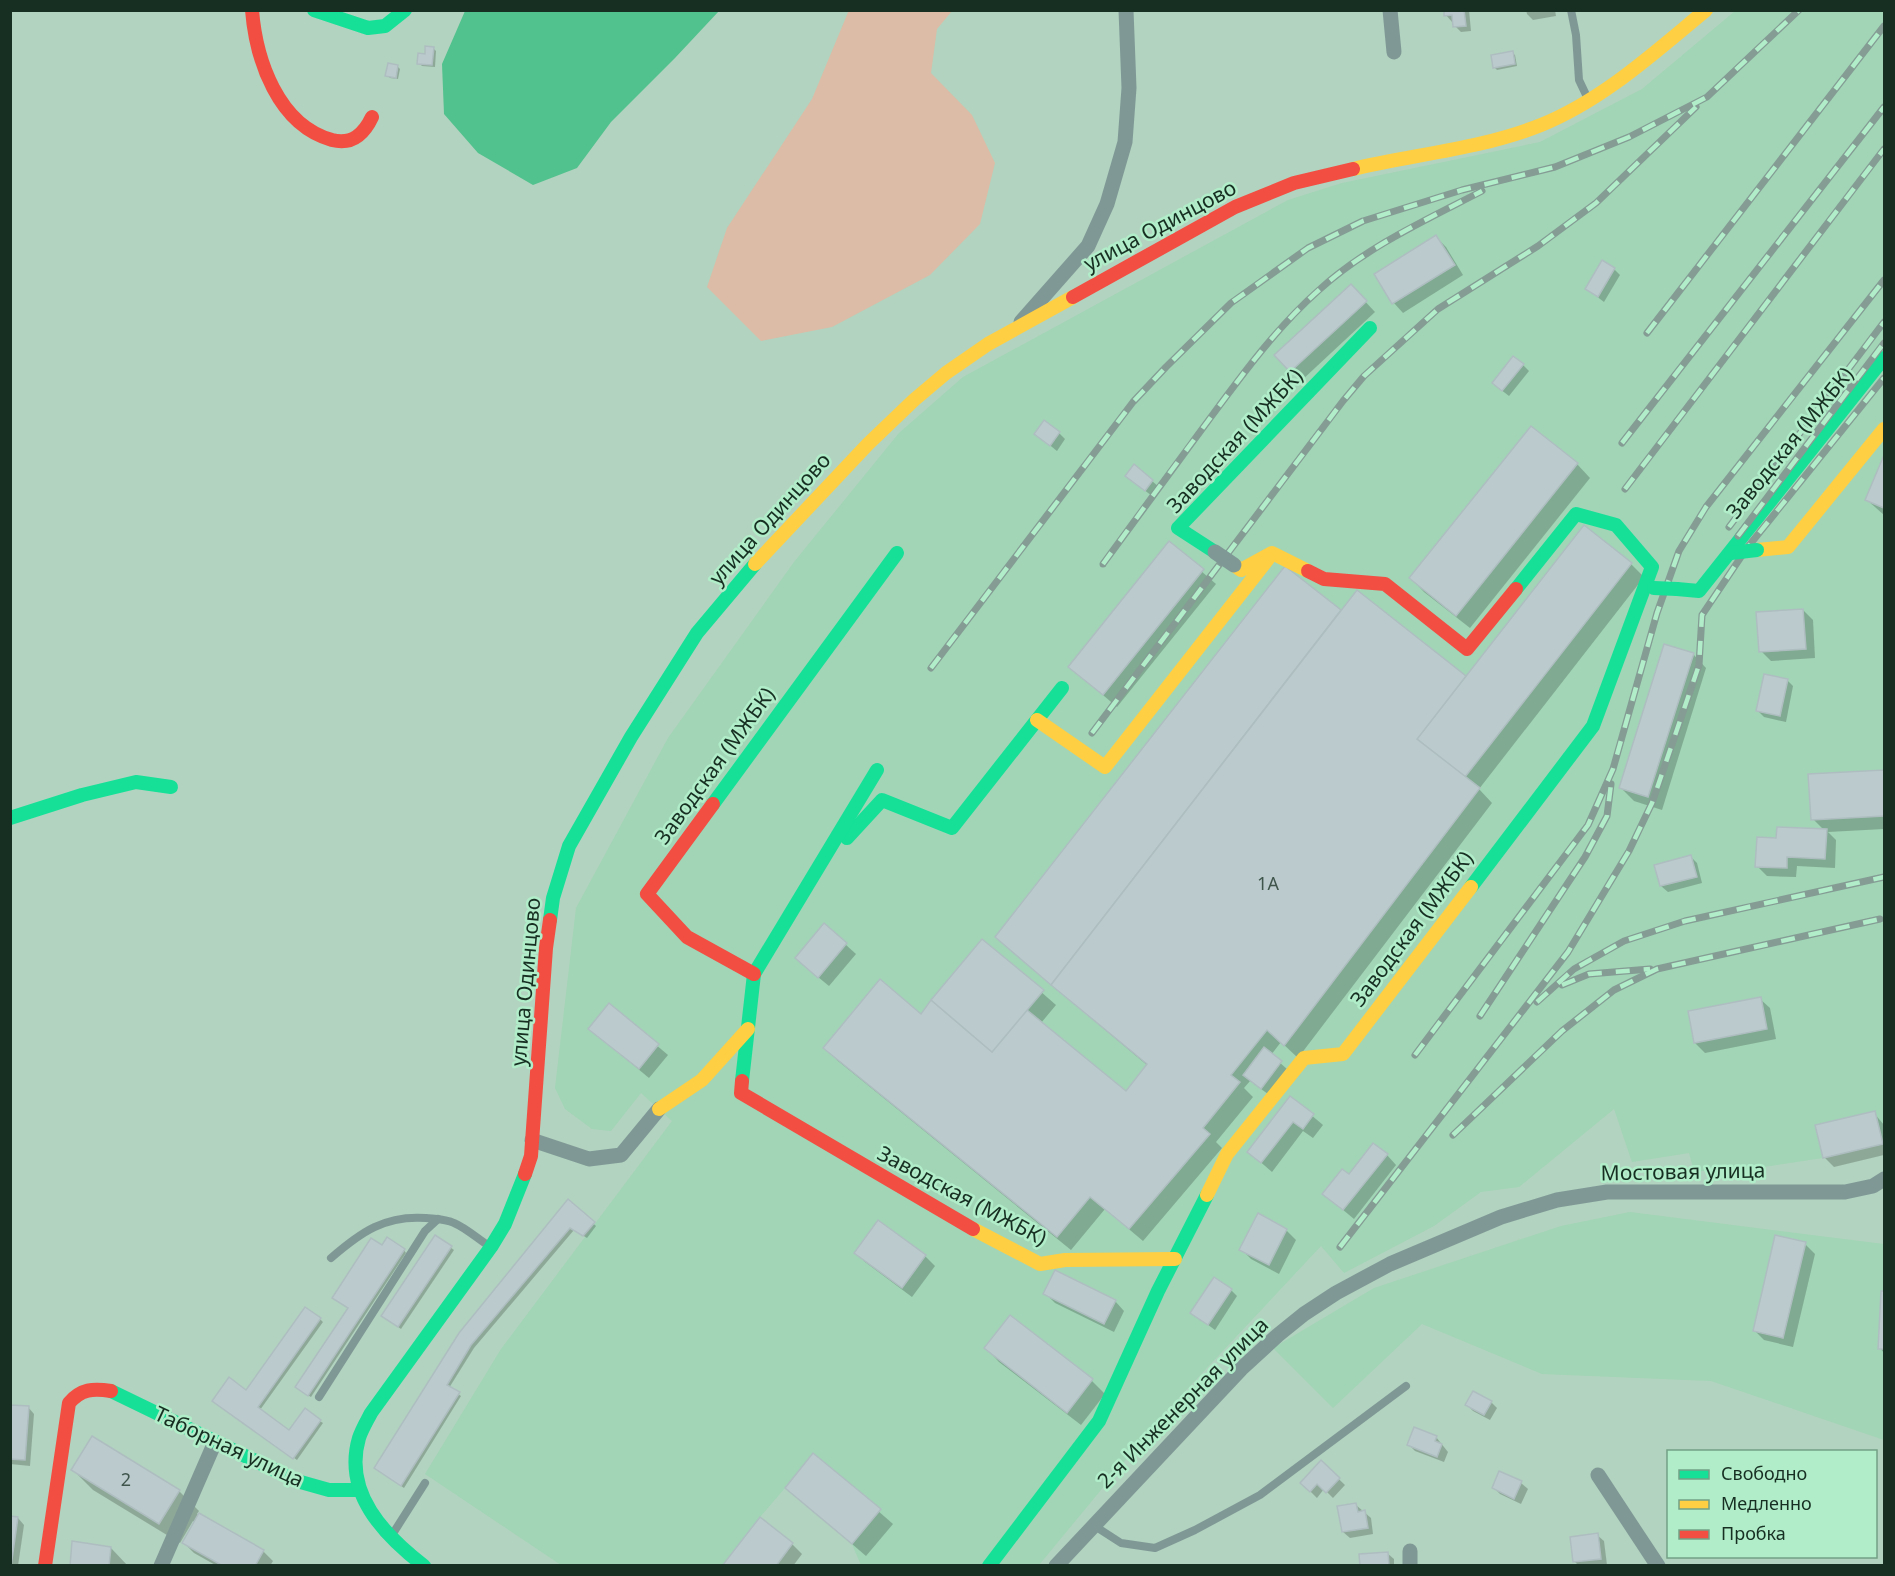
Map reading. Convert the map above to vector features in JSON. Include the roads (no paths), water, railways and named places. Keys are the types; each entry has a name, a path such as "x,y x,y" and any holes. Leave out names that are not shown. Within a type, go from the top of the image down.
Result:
{"street":[{"path":"252,10 257,47 271,83 289,112 309,131 331,140 347,142 360,136 372,117"},
{"path":"314,10 368,28 386,26 405,10"},
{"path":"1016,328 1088,246 1107,204 1125,142 1128,88 1126,10"},
{"path":"1390,10 1394,52"},
{"name":"улица Одинцово","path":"359,1490 356,1468 359,1439 371,1413 505,1224 531,1156 546,948 553,898 569,846 631,737 697,633 760,559 868,444 914,400 946,373 988,344 1235,207 1294,183 1365,166 1485,143 1541,125 1588,100 1630,72 1689,18 1706,10"},
{"name":"Заводская (МЖБК)","path":"989,1566 1099,1421 1227,1154 1304,1058 1343,1054 1593,726 1649,588 1652,567 1616,525 1576,513 1467,649 1385,584 1324,579 1272,553 1241,570 1178,528 1370,328"},
{"name":"Заводская (МЖБК)","path":"1649,588 1699,591 1884,358"},
{"name":"Заводская (МЖБК)","path":"1730,553 1788,547 1884,429"},
{"name":"Заводская (МЖБК)","path":"754,974 687,937 646,894 897,553"},
{"path":"1037,720 1105,767 1272,553"},
{"name":"Заводская (МЖБК)","path":"816,872 882,800 952,828 1062,688"},
{"name":"Заводская (МЖБК)","path":"878,770 754,974 741,1093 956,1221 1040,1264 1065,1260 1175,1259"},
{"path":"10,818 82,795 136,782 171,787"},
{"path":"532,1140 589,1159 621,1155 659,1109 702,1080 748,1029"},
{"name":"Мостовая улица","path":"1450,1238 1501,1217 1557,1200 1607,1192 1845,1192 1873,1186 1884,1179"},
{"name":"2-я Инженерная улица","path":"1056,1566 1092,1525 1241,1369 1304,1314 1336,1293 1390,1264 1450,1238"},
{"name":"Таборная улица","path":"45,1566 69,1403 75,1395 90,1388 110,1391 297,1481 329,1490 359,1490"},
{"path":"160,1566 215,1442"},
{"path":"1598,1475 1658,1566"},
{"path":"359,1490 380,1527 402,1549 424,1566"}],"lane":[{"path":"1571,10 1576,35 1579,80 1588,100"},
{"path":"331,1258 367,1231 391,1219 416,1217 454,1223 490,1247"},
{"path":"319,1397 425,1231 438,1219"},
{"path":"1092,1525 1120,1543 1155,1548 1195,1530 1260,1495 1406,1386"},
{"path":"391,1538 425,1483"}],"railway":[{"path":"931,668 1133,402 1231,303 1308,248 1363,221 1462,190 1555,167 1629,137 1707,97 1799,10"},
{"path":"1647,333 1884,26"},
{"path":"1092,733 1364,376 1438,309 1538,246 1596,203 1696,107"},
{"path":"1622,443 1884,107"},
{"path":"1625,489 1884,149"},
{"path":"1103,564 1247,369 1303,305 1337,275 1376,247 1482,191"},
{"path":"1415,1055 1588,825 1613,769 1657,613 1679,551 1706,507 1884,280"},
{"path":"1729,527 1884,322"},
{"path":"1738,536 1884,343"},
{"path":"1340,1247 1568,952 1629,851 1652,803 1699,665 1702,615 1747,548 1884,378"},
{"path":"1480,1016 1585,857 1607,816 1611,784"},
{"path":"1537,1002 1574,969 1624,941 1685,921 1884,877"},
{"path":"1453,1135 1562,1031 1614,990 1657,969 1880,919"},
{"path":"1562,985 1589,974 1650,969"}]}
